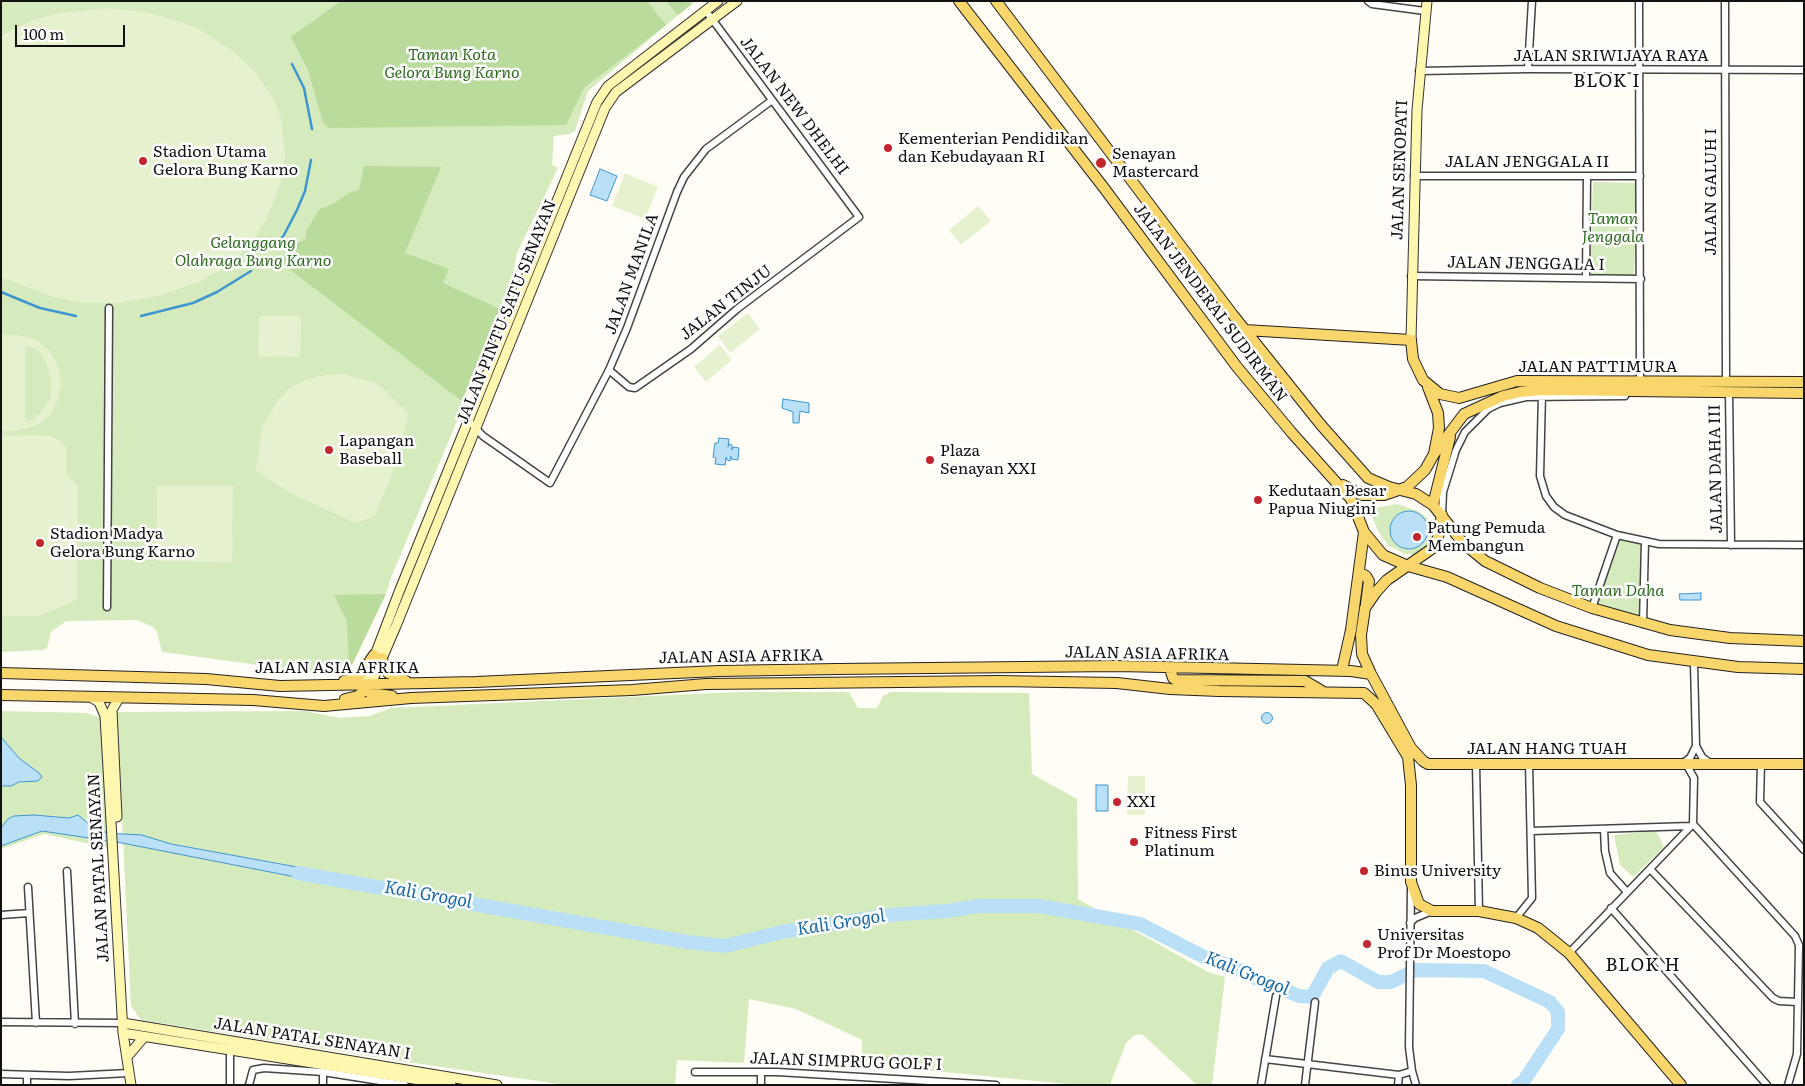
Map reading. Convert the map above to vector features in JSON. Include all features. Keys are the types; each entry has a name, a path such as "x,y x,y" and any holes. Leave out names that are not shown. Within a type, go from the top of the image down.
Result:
{"main road":[{"name":"JALAN PINTU SATU SENAYAN","path":"367,686 464,431 596,102 608,86 718,1"},
{"name":"JALAN PINTU SATU SENAYAN","path":"378,656 468,449 590,142 610,99 616,92 737,1"},
{"name":"JALAN JENDERAL SUDIRMAN","path":"959,1 1104,188 1237,367 1351,499 1364,532"},
{"name":"JALAN JENDERAL SUDIRMAN","path":"996,1 1245,330 1357,467 1372,481 1416,494 1433,505"},
{"name":"JALAN SENOPATI","path":"1410,340 1419,71 1427,1"},
{"name":"JALAN JENDERAL SUDIRMAN","path":"1245,330 1410,340"},
{"path":"1331,477 1362,495 1380,496 1400,490 1416,480 1434,454 1439,421 1428,387 1417,370 1410,340"},
{"name":"JALAN PATTIMURA","path":"1428,387 1444,395 1463,398 1498,384 1517,381 1640,381 1728,390 1804,382"},
{"name":"JALAN PATTIMURA","path":"1434,454 1464,414 1495,399 1520,392 1728,390 1804,393"},
{"path":"1452,429 1433,505 1463,542 1485,561 1540,588 1592,608 1643,624 1730,638 1804,641"},
{"path":"460,443 466,444 468,449"},
{"path":"1365,608 1381,586 1433,548 1438,538 1442,516"},
{"path":"1364,532 1382,554 1408,566 1448,577 1532,617 1582,636 1648,655 1694,663 1738,667 1804,669"},
{"path":"1364,532 1360,573 1347,654 1342,670 1371,674"},
{"path":"1360,573 1368,578 1369,581 1361,635 1362,654 1411,748 1428,764 1419,771 1411,784"},
{"path":"1347,654 1355,657 1362,654"},
{"path":"236,682 262,679 346,681 361,674 378,656 392,676 416,683"},
{"name":"JALAN ASIA AFRIKA","path":"1,673 236,682 280,686 367,686 720,671 1111,666 1342,670"},
{"path":"1170,668 1173,678 1176,680 1299,680 1313,684 1322,691"},
{"path":"860,669 861,682"},
{"path":"236,682 274,689 273,694 253,700"},
{"path":"476,682 471,689 476,696"},
{"name":"JALAN ASIA AFRIKA","path":"1,695 253,700 313,706 411,698 632,690 706,684 861,682 1117,683 1170,689 1364,693 1376,704 1408,757 1411,784 1411,882"},
{"path":"286,702 354,698 367,686 376,695 411,698"},
{"name":"JALAN PATAL SENAYAN","path":"92,698 99,702 105,716 115,832"},
{"name":"JALAN PATAL SENAYAN","path":"119,698 112,710 115,852 125,1036 130,1085"},
{"name":"JALAN HANG TUAH","path":"1428,764 1804,764"},
{"path":"1411,882 1419,904 1432,911 1479,911 1516,918 1538,928 1569,953 1681,1085"},
{"name":"JALAN PATAL SENAYAN I","path":"125,1023 415,1078"},
{"name":"JALAN PATAL SENAYAN I","path":"125,1036 144,1037 430,1080 497,1085"},
{"path":"127,1057 144,1037"},
{"name":"JALAN PATAL SENAYAN I","path":"430,1080 451,1085"}],"street":[{"path":"1368,1 1372,4 1425,11"},
{"path":"1528,69 1532,1"},
{"path":"1639,1 1640,381"},
{"name":"JALAN GALUH I","path":"1725,1 1728,390"},
{"name":"JALAN NEW DHELHI","path":"706,11 859,217"},
{"name":"JALAN SRIWIJAYA RAYA","path":"1419,71 1528,69 1804,70"},
{"name":"JALAN MANILA","path":"475,431 550,483 609,370 684,177 706,149 771,101"},
{"name":"JALAN JENGGALA II","path":"1414,176 1640,176"},
{"path":"1586,278 1587,176"},
{"name":"JALAN TINJU","path":"609,370 629,387 635,388 691,349 737,309 859,217"},
{"name":"JALAN JENGGALA I","path":"1411,276 1640,279"},
{"path":"107,607 109,308"},
{"name":"JALAN PATTIMURA","path":"1728,390 1804,398"},
{"name":"JALAN DAHA III","path":"1728,390 1731,545"},
{"path":"1542,393 1540,476 1546,496 1554,507 1565,515 1617,535 1671,545 1804,544"},
{"name":"JALAN PATTIMURA","path":"1442,516 1442,497 1447,477 1456,450 1465,432 1488,409 1500,402 1542,393"},
{"path":"469,421 475,431"},
{"path":"464,431 475,431"},
{"path":"1592,608 1617,535"},
{"path":"1643,624 1644,541"},
{"path":"1694,663 1696,746 1702,758 1710,763"},
{"path":"1569,953 1692,825 1694,778 1684,764 1690,758 1696,746"},
{"path":"1516,918 1532,898 1532,830 1529,763"},
{"path":"1761,763 1760,802 1804,850"},
{"path":"1476,764 1479,911"},
{"path":"1532,830 1692,825 1802,945 1797,1002 1797,1054 1788,1085"},
{"path":"1604,829 1605,851 1610,873 1628,892"},
{"path":"1650,869 1773,998 1779,1001 1797,1002"},
{"path":"67,871 75,1024"},
{"path":"1411,882 1409,1047 1416,1085"},
{"path":"28,887 36,1023"},
{"path":"1611,908 1766,1085"},
{"path":"1410,923 1415,918 1432,911"},
{"path":"1,915 29,913"},
{"path":"1261,1085 1276,996"},
{"path":"1304,1085 1315,1002"},
{"path":"1,1022 125,1023"},
{"path":"230,1051 230,1085"},
{"path":"1265,1059 1399,1075 1412,1071"},
{"path":"249,1085 251,1072 257,1068 323,1072 405,1085"},
{"path":"323,1072 323,1085"},
{"name":"JALAN SIMPRUG GOLF I","path":"695,1072 761,1072 996,1085"},
{"path":"761,1072 761,1085"},
{"path":"1,1074 69,1076 130,1073"},
{"path":"27,1075 27,1085"},
{"path":"1398,1085 1399,1075"},
{"path":"69,1076 70,1085"}],"green space":[{"name":"Gelanggang Olahraga Bung Karno","path":"1,1 695,1 588,91 575,131 570,134 554,136 552,165 558,168 517,253 511,282 462,401 460,414 387,591 349,669 311,672 162,652 157,632 153,627 136,620 66,621 51,632 47,648 43,650 1,652"},
{"name":"Taman Kota Gelora Bung Karno","path":"341,1 647,1 666,25 584,88 566,125 328,128 323,122 308,70 291,37"},
{"path":"666,1 689,1 692,4 678,15"},
{"name":"Stadion Utama Gelora Bung Karno","path":"107,8 147,12 177,21 197,28 233,51 257,74 274,100 281,119 285,155 282,178 267,219 249,246 225,267 199,282 159,296 116,303 84,303 53,297 1,277 1,36 31,21 54,14"},
{"path":"364,166 441,167 405,253 449,269 443,283 500,309 462,401 280,262 292,245 305,240 307,229 320,209 335,203 348,193 359,190"},
{"path":"625,173 658,187 645,219 612,206"},
{"name":"Taman Jenggala","path":"1593,182 1637,183 1634,275 1590,274"},
{"path":"978,206 991,221 961,245 949,230"},
{"path":"748,313 760,329 730,353 718,336"},
{"path":"259,316 301,316 300,357 258,356"},
{"path":"1,335 16,335 35,339 48,349 57,364 61,383 58,399 52,412 38,425 16,431 1,431","holes":["25,345 36,348 47,365 51,380 50,398 35,419 25,422"]},
{"path":"720,345 732,360 706,382 694,367"},
{"name":"Lapangan Baseball","path":"344,374 378,384 409,414 391,477 375,516 356,523 292,494 256,471 262,426 279,399 292,386 309,379 325,375"},
{"name":"Stadion Madya Gelora Bung Karno","path":"39,435 54,437 66,446 66,473 78,487 77,599 40,616 1,616 1,436"},
{"path":"157,486 233,486 232,562 156,561"},
{"path":"1397,504 1418,511 1426,517 1432,528 1432,540 1427,548 1415,555 1405,554 1388,545 1378,531 1369,509"},
{"name":"Taman Daha","path":"1613,535 1642,544 1639,621 1588,607"},
{"path":"386,594 349,669 347,621 334,595"},
{"path":"738,692 849,692 858,708 877,708 883,696 891,692 1029,693 1032,774 1077,799 1078,899 1208,972 1225,977 1212,1085 1197,1085 1143,1035 1139,1034 1133,1036 1126,1043 1110,1085 1077,1085 862,1064 862,1040 796,1009 749,999 744,1063 677,1060 675,1085 565,1085 141,1020 131,1006 117,712 305,711 340,718 370,716 391,708"},
{"path":"1,711 87,713 103,719 109,848 44,834 1,849"},
{"path":"1128,776 1145,776 1145,815 1127,815"},
{"path":"1656,831 1664,847 1633,877 1620,865 1614,835"}],"water":[{"path":"600,169 617,176 607,201 590,195"},
{"path":"783,399 809,403 809,413 800,411 799,423 793,423 793,412 782,408"},
{"path":"719,438 729,439 728,447 729,444 732,445 732,450 733,447 739,448 738,460 731,459 731,456 730,461 726,457 725,465 715,464 716,458 713,457 715,443 718,443"},
{"path":"1409,511 1422,517 1428,530 1422,543 1409,549 1396,543 1390,530 1396,517"},
{"path":"1701,593 1701,600 1680,600 1679,594"},
{"path":"1267,712 1273,718 1267,724 1261,718"},
{"path":"1,737 19,758 39,773 42,777 38,781 19,782 11,786 1,786"},
{"path":"1096,785 1108,785 1108,811 1096,811"},
{"path":"34,815 69,818 78,815 89,824 107,833 142,835 171,844 319,871 316,881 122,843 42,831 1,846 1,828 8,819 14,816"}],"waterway":[{"path":"292,64 304,88 312,129"},
{"path":"274,248 284,235 305,191 311,160"},
{"path":"141,316 193,303 217,292 251,271"},
{"path":"1,292 40,308 76,316"},
{"name":"Kali Grogol","path":"298,873 687,942 725,946 782,932 889,915 947,911 978,906 1039,906 1140,924 1206,958 1231,966 1261,981 1299,996 1312,997 1328,968 1341,961 1378,982 1391,982 1416,970 1484,971 1550,1002 1558,1012 1558,1029 1523,1082 1518,1085"}],"place":[{"name":"Kementerian Pendidikan dan Kebudayaan RI","path":"888,148"},
{"name":"Stadion Utama Gelora Bung Karno","path":"143,161"},
{"name":"Senayan Mastercard","path":"1101,163"},
{"name":"Lapangan Baseball","path":"329,450"},
{"name":"Plaza Senayan XXI","path":"930,460"},
{"name":"Kedutaan Besar Papua Niugini","path":"1258,500"},
{"name":"Patung Pemuda Membangun","path":"1417,537"},
{"name":"Stadion Madya Gelora Bung Karno","path":"40,543"},
{"name":"XXI","path":"1117,802"},
{"name":"Fitness First Platinum","path":"1134,842"},
{"name":"Binus University","path":"1364,871"},
{"name":"Universitas Prof Dr Moestopo","path":"1367,944"}],"district":[{"name":"BLOK I","path":"1607,82"},
{"name":"BLOK H","path":"1643,966"}]}
